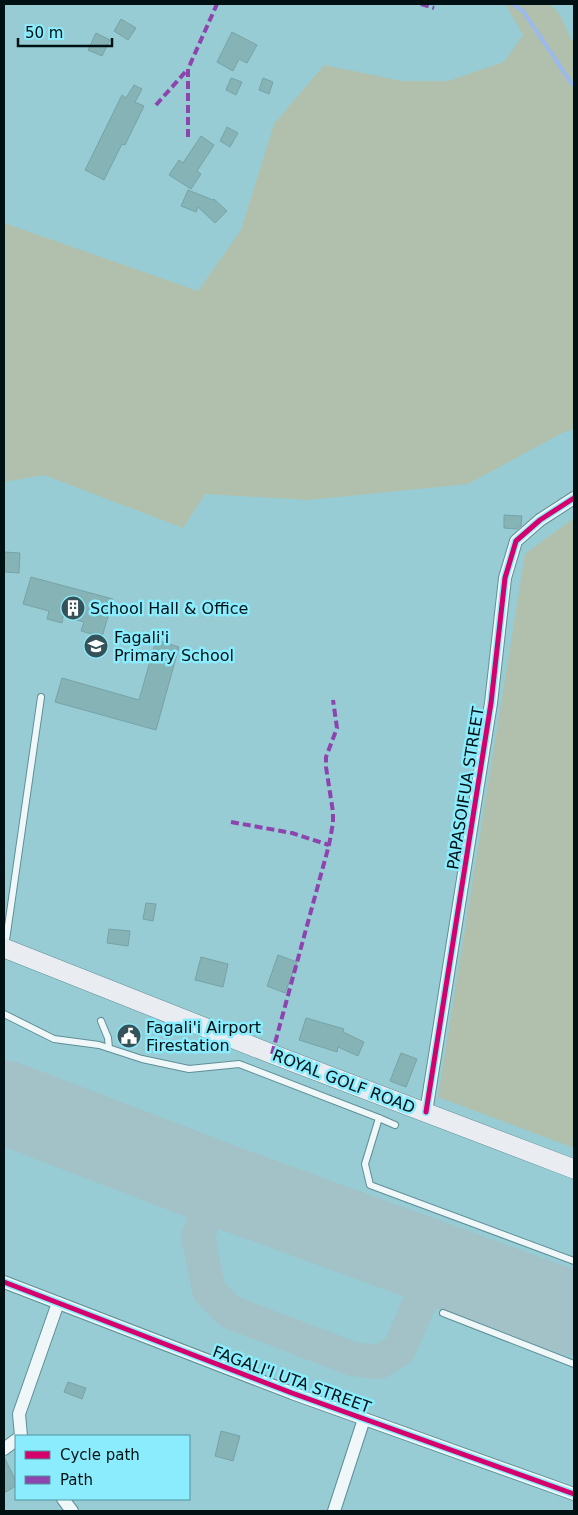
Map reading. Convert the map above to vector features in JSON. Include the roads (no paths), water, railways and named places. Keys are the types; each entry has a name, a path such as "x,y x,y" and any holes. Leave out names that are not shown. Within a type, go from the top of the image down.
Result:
{"main road":[{"name":"ROYAL GOLF ROAD","path":"4,948 272,1054 574,1169"}],"street":[{"name":"PAPASOIFUA STREET","path":"426,1112 491,703 505,578 516,541 540,520 574,498"},
{"name":"FAGALI'I UTA STREET","path":"4,1282 292,1393 574,1494"},
{"path":"21,1435 19,1414 58,1303"},
{"path":"334,1511 364,1419"},
{"path":"4,1449 15,1441"},
{"path":"64,1500 72,1511"}],"lane":[{"path":"4,948 41,697"},
{"path":"4,1014 54,1039 99,1045 142,1059 189,1069 238,1064 395,1125"},
{"path":"101,1021 108,1038 109,1048"},
{"path":"379,1118 365,1164 370,1185 574,1261"},
{"path":"443,1313 574,1364"}],"waterway":[{"path":"513,4 523,11 572,84"}],"place":[{"name":"School Hall & Office","path":"73,608"},
{"name":"Fagali'i Primary School","path":"96,646"},
{"name":"Fagali'i Airport Firestation","path":"129,1036"}]}
